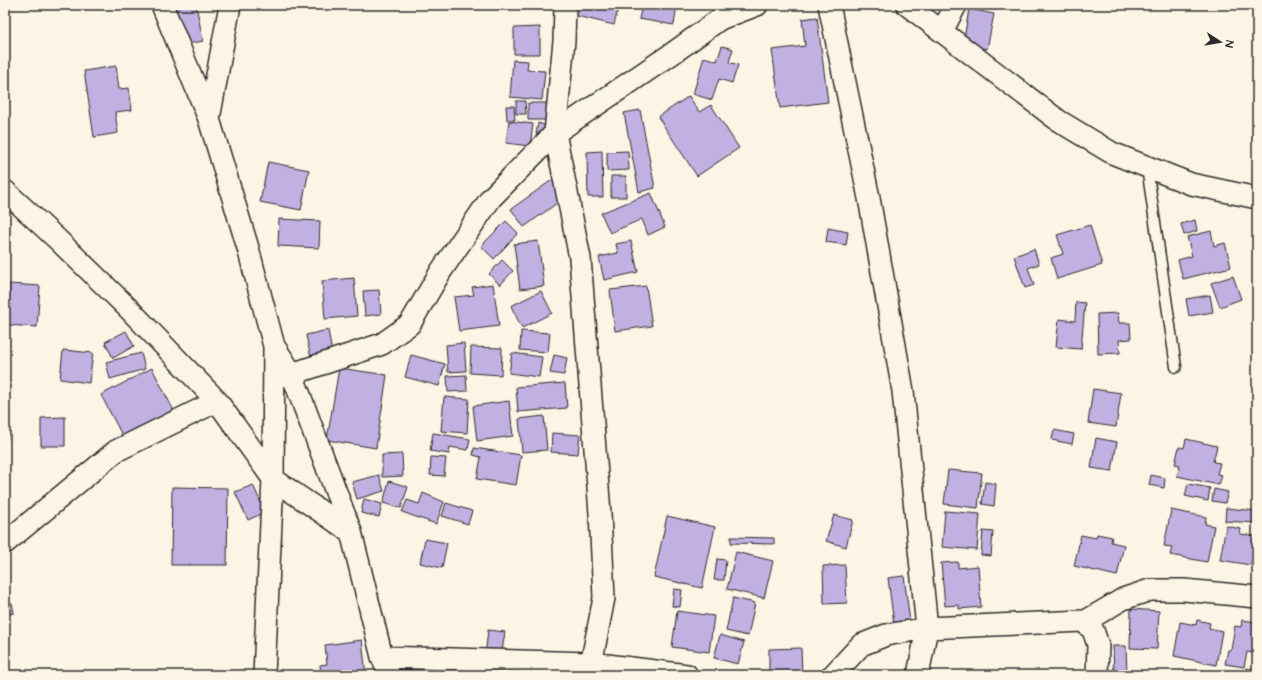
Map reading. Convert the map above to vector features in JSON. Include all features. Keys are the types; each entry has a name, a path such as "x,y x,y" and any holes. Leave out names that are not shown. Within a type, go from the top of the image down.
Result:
{"street":[{"path":"162,5 209,119 248,248 274,346 274,479 264,675"},
{"path":"209,119 230,5"},
{"path":"565,5 564,41 555,133 580,258 600,513 604,598 590,669"},
{"path":"292,374 382,344 410,324 441,271 491,198 555,133 673,53 720,19 757,5"},
{"path":"829,5 869,198 903,391 927,628 918,675"},
{"path":"907,5 1059,121 1112,153 1191,184 1257,198"},
{"path":"939,29 942,31 956,5"},
{"path":"5,191 130,310 217,401 274,479 351,532"},
{"path":"274,346 292,374 351,532 385,666 590,669 688,675"},
{"path":"5,543 116,451 217,401"},
{"path":"834,675 861,645 886,636 927,628 1084,622 1123,599 1150,590 1184,590 1257,598"},
{"path":"1084,622 1093,630 1098,646 1097,675"}],"lane":[{"path":"1147,167 1176,367"}],"building":[{"path":"175,5 196,5 203,41 183,45"},
{"path":"580,5 619,5 614,25 577,16"},
{"path":"642,5 677,5 674,25 639,19"},
{"path":"969,9 994,14 987,49 963,45"},
{"path":"817,17 828,102 780,108 772,50 805,46 802,19"},
{"path":"540,27 540,54 514,54 514,28"},
{"path":"722,46 733,49 729,62 738,65 732,83 719,79 712,100 693,94 704,57 717,61"},
{"path":"513,60 528,61 527,70 545,71 542,100 510,97"},
{"path":"116,66 119,89 129,88 132,110 115,112 118,133 94,137 84,71"},
{"path":"689,96 699,112 711,105 739,148 697,176 658,117"},
{"path":"516,101 525,101 526,114 516,114"},
{"path":"528,103 549,103 549,120 528,120"},
{"path":"506,106 514,106 515,120 507,120"},
{"path":"640,110 655,188 639,192 624,113"},
{"path":"509,121 533,124 530,146 506,143"},
{"path":"538,123 551,127 548,137 536,134"},
{"path":"602,151 603,197 588,197 587,152"},
{"path":"628,151 629,170 607,171 607,152"},
{"path":"268,162 309,170 301,210 260,202"},
{"path":"611,176 626,176 626,197 611,197"},
{"path":"552,180 564,198 524,227 511,209"},
{"path":"651,193 665,227 648,235 642,219 610,233 601,213"},
{"path":"279,219 320,221 319,248 278,246"},
{"path":"1195,220 1197,231 1184,235 1181,224"},
{"path":"506,221 518,233 494,259 481,246"},
{"path":"1090,225 1102,265 1057,279 1051,258 1063,254 1057,235"},
{"path":"828,228 848,232 846,245 826,242"},
{"path":"1211,231 1214,246 1225,243 1231,267 1183,279 1178,260 1192,256 1187,237"},
{"path":"538,241 544,286 520,289 514,244"},
{"path":"631,241 638,272 604,280 599,257 618,253 616,244"},
{"path":"1034,249 1039,264 1028,268 1034,285 1025,288 1014,256"},
{"path":"502,260 513,271 500,285 489,274"},
{"path":"1233,276 1241,299 1220,307 1211,283"},
{"path":"354,278 357,316 325,319 322,281"},
{"path":"9,284 40,286 37,327 6,325"},
{"path":"493,284 499,326 459,331 454,297 474,295 472,287"},
{"path":"646,286 652,326 615,331 610,290"},
{"path":"379,290 381,314 365,316 363,291"},
{"path":"541,291 552,313 522,328 511,306"},
{"path":"1210,295 1213,312 1189,316 1186,299"},
{"path":"1076,302 1085,303 1081,349 1056,347 1059,319 1075,321"},
{"path":"1118,313 1119,323 1130,323 1131,339 1119,340 1120,353 1098,354 1097,314"},
{"path":"328,330 333,359 312,363 306,335"},
{"path":"126,331 134,346 113,358 105,342"},
{"path":"521,331 550,333 548,352 520,350"},
{"path":"464,343 466,371 448,372 446,345"},
{"path":"471,347 502,348 501,375 470,373"},
{"path":"63,350 93,353 89,383 60,379"},
{"path":"141,353 145,369 110,379 106,362"},
{"path":"512,353 542,357 539,377 509,373"},
{"path":"411,355 445,364 439,386 405,377"},
{"path":"554,355 567,358 564,375 550,373"},
{"path":"152,368 175,413 124,439 101,395"},
{"path":"339,368 387,375 376,448 327,440"},
{"path":"466,375 467,391 448,392 447,376"},
{"path":"565,383 567,408 518,412 516,387"},
{"path":"1093,389 1121,393 1116,427 1088,423"},
{"path":"444,397 469,399 467,433 441,431"},
{"path":"509,401 513,436 477,441 473,406"},
{"path":"544,416 547,450 522,452 519,419"},
{"path":"65,417 65,446 41,446 41,418"},
{"path":"1054,430 1074,434 1072,444 1052,440"},
{"path":"433,433 470,439 468,450 450,447 449,454 430,451"},
{"path":"552,433 580,435 578,454 551,452"},
{"path":"5,435 8,435 5,451"},
{"path":"1096,438 1117,442 1112,471 1091,468"},
{"path":"1186,439 1217,446 1213,462 1220,463 1217,474 1222,475 1219,485 1177,476 1180,465 1175,464 1179,447 1184,448"},
{"path":"474,448 521,455 516,485 477,479 481,457 473,455"},
{"path":"402,454 403,476 382,477 382,455"},
{"path":"431,457 446,458 444,476 430,475"},
{"path":"948,470 982,473 978,508 944,504"},
{"path":"379,475 384,491 357,499 352,482"},
{"path":"1151,475 1165,478 1164,488 1149,485"},
{"path":"389,481 408,487 401,508 383,503"},
{"path":"5,482 7,482 6,525 5,525"},
{"path":"985,482 996,484 994,506 982,504"},
{"path":"1188,484 1210,488 1208,501 1185,496"},
{"path":"253,485 265,512 248,520 235,492"},
{"path":"172,487 228,488 227,565 171,565"},
{"path":"1214,489 1228,492 1225,503 1212,501"},
{"path":"423,493 444,502 436,524 402,512 407,500 419,504"},
{"path":"364,499 382,504 379,517 361,513"},
{"path":"446,503 472,511 468,524 442,516"},
{"path":"1226,508 1257,511 1257,523 1225,521"},
{"path":"1171,510 1206,517 1205,524 1214,526 1207,562 1170,555 1172,547 1164,546"},
{"path":"945,511 980,514 977,550 942,547"},
{"path":"834,515 853,520 846,547 826,541"},
{"path":"667,516 715,527 702,588 654,577"},
{"path":"1226,526 1241,529 1240,534 1256,536 1251,565 1220,560"},
{"path":"983,531 993,532 991,556 981,555"},
{"path":"1097,534 1112,537 1111,542 1124,545 1117,576 1074,566 1081,535 1096,538"},
{"path":"731,537 774,538 774,544 731,543"},
{"path":"425,539 447,543 442,568 420,563"},
{"path":"736,552 773,561 764,598 727,589"},
{"path":"717,559 726,560 724,580 714,580"},
{"path":"958,562 958,568 978,566 981,607 959,609 959,605 945,606 941,563"},
{"path":"845,565 847,603 824,604 823,566"},
{"path":"904,576 910,622 894,624 888,578"},
{"path":"674,589 682,590 680,607 672,606"},
{"path":"733,598 755,603 748,636 726,631"},
{"path":"12,603 14,613 5,615 5,605"},
{"path":"1131,609 1159,611 1157,649 1130,648"},
{"path":"677,611 714,616 709,652 672,647"},
{"path":"1197,620 1210,623 1209,628 1222,631 1216,665 1174,656 1180,622 1196,625"},
{"path":"1242,620 1257,622 1257,654 1247,652 1244,667 1225,664 1228,650 1231,650 1235,626 1241,627"},
{"path":"488,630 505,632 501,658 485,656"},
{"path":"720,635 744,642 738,664 714,658"},
{"path":"362,640 366,675 321,675 320,665 327,664 325,645"},
{"path":"1113,646 1126,646 1127,675 1114,675"},
{"path":"801,648 802,675 769,675 769,649"},
{"path":"1247,668 1257,670 1257,675 1246,675"},
{"path":"431,670 453,675 430,675"}]}
